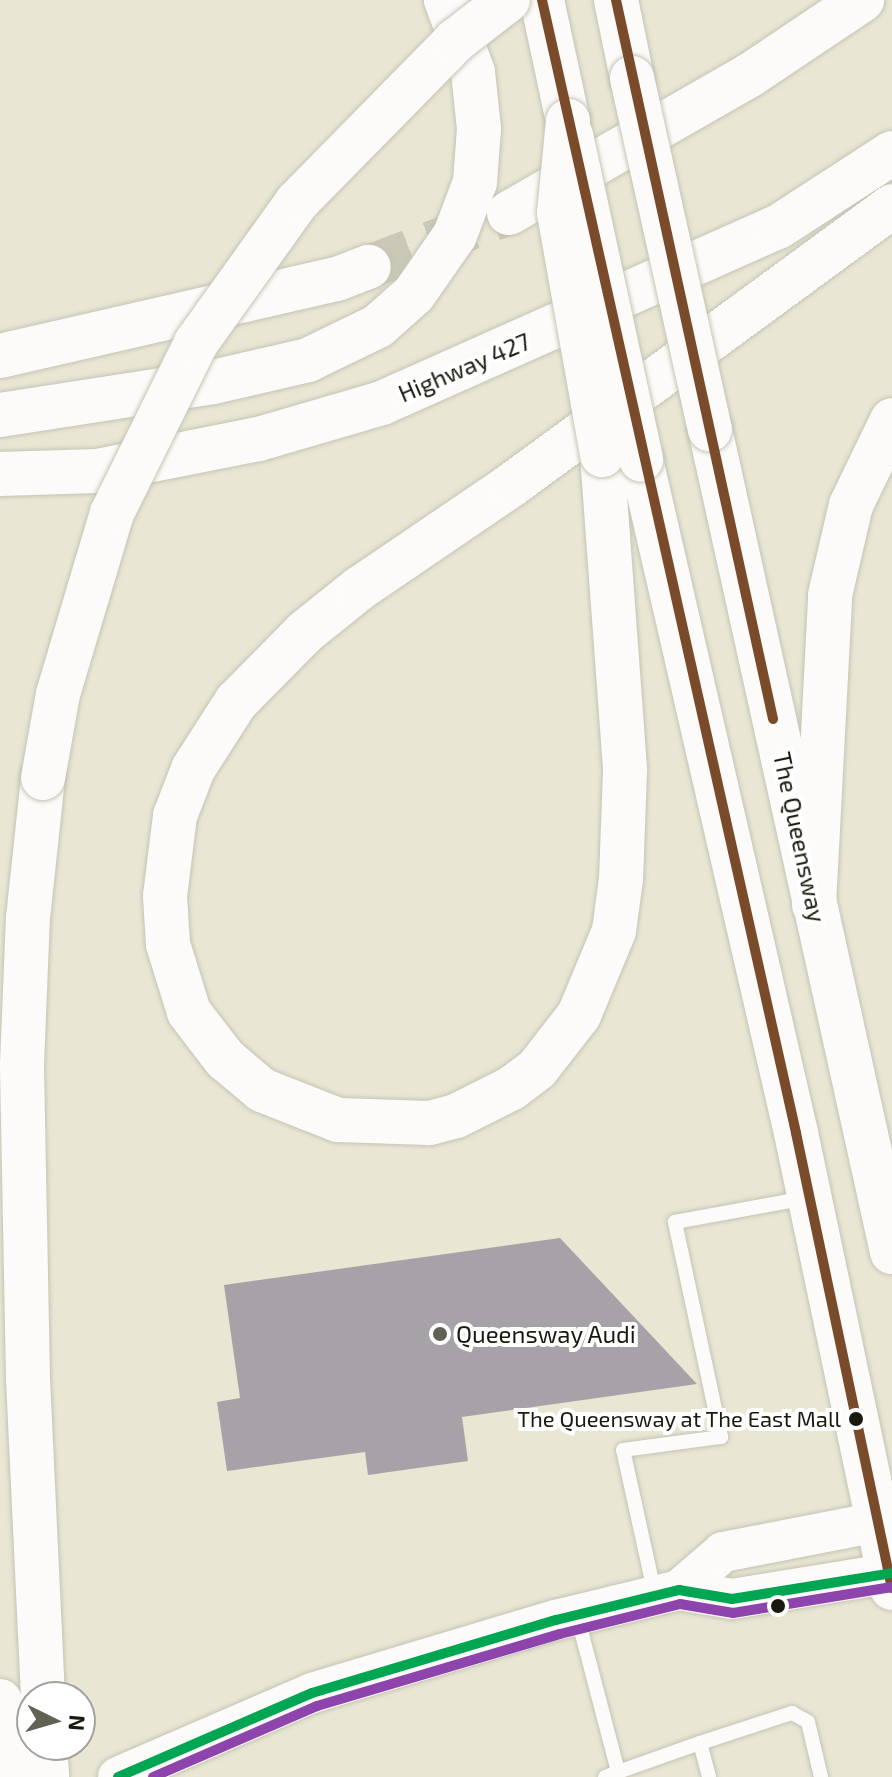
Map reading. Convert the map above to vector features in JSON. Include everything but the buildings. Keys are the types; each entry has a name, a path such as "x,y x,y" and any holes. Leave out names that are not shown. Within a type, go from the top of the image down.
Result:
{"main road":[{"path":"0,415 213,382 308,360 378,326 414,294 455,235 475,182 479,129 473,72 446,0"},
{"path":"42,1681 28,1379 22,1065 28,918 43,778 58,694 112,513 196,343 297,202 455,41 508,0"},
{"path":"118,1777 312,1693 577,1615 667,1593 732,1599 891,1578 885,1520 810,1198 559,213 568,121 542,0"},
{"name":"The Queensway","path":"616,0 892,1252"},
{"path":"509,213 750,75 862,0"},
{"name":"Highway 427","path":"0,474 97,471 259,439 382,403 778,227 892,153"},
{"path":"622,458 625,771 621,879 610,943 579,1015 537,1069 512,1088 429,1123 338,1120 262,1090 225,1059 189,1012 168,944 165,896 175,816 193,769 236,702 305,632 360,588 510,486 892,206"},
{"path":"9,351 337,279 369,267"},
{"path":"814,905 830,595 851,505 892,420"},
{"path":"667,1593 723,1552 885,1520"},
{"path":"1,1710 9,1777"}],"lane":[{"path":"667,1593 623,1450 721,1437 675,1222 810,1198"},
{"path":"577,1615 612,1774 792,1713 808,1722 821,1777"},
{"path":"700,1743 709,1777"}],"tunnel":[{"path":"369,267 509,213"}],"transit line":[{"path":"542,0 796,1133 892,1588"},
{"path":"616,0 773,719"},
{"path":"118,1777 312,1693 556,1620 679,1590 732,1599 892,1573"},
{"path":"153,1777 317,1706 560,1634 680,1604 733,1613 892,1587"}],"place":[{"name":"Queensway Audi","path":"440,1334"},
{"name":"The Queensway at The East Mall","path":"856,1419"}]}
